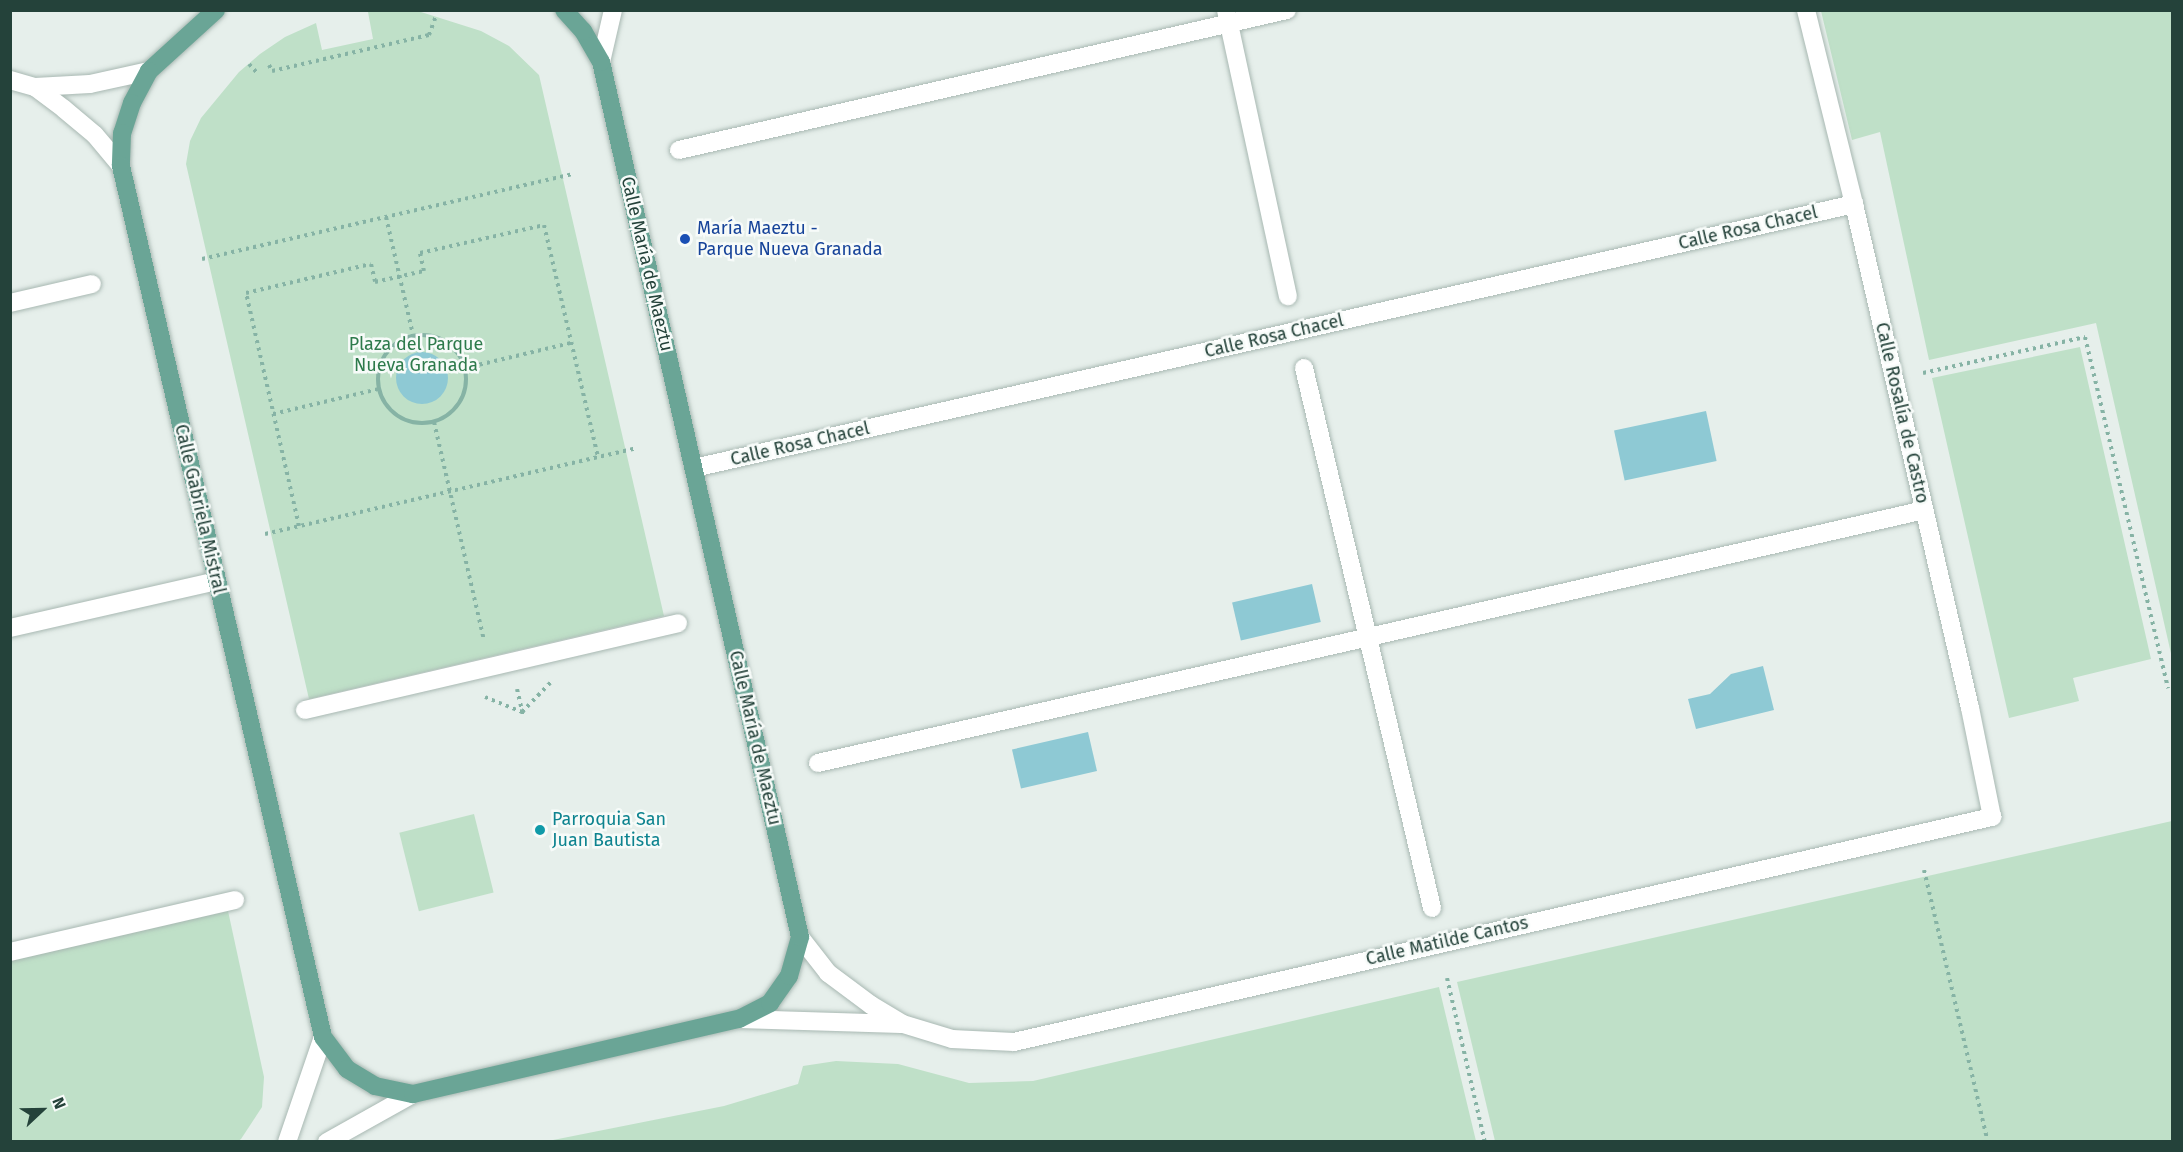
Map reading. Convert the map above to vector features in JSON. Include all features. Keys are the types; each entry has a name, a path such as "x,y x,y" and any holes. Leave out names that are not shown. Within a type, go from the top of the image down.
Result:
{"main road":[{"name":"Calle Gabriela Mistral","path":"216,10 149,70 132,103 122,133 122,166 323,1037"},
{"name":"Calle María de Maeztu","path":"323,1037 347,1069 375,1086 413,1094 739,1018 770,1003 789,976 800,937 601,62 583,31 564,10"}],"street":[{"path":"601,62 613,10"},
{"path":"679,150 1228,17 1287,10"},
{"name":"Calle Rosalía de Castro","path":"1806,10 1854,204 1992,817"},
{"path":"1228,17 1288,296"},
{"path":"10,80 35,87 90,84 149,70"},
{"path":"35,87 95,135 122,166"},
{"name":"Calle Rosa Chacel","path":"694,468 1854,204"},
{"path":"10,303 92,284"},
{"path":"1304,368 1432,908"},
{"path":"818,763 1924,510"},
{"path":"10,628 217,580"},
{"path":"305,710 678,623"},
{"name":"Calle Matilde Cantos","path":"800,937 828,973 871,1005 903,1023 952,1039 1014,1042 1992,817"},
{"path":"10,952 235,900"},
{"name":"Calle Matilde Cantos","path":"739,1018 903,1023"},
{"path":"287,1142 323,1037"},
{"path":"327,1142 413,1094"}],"path":[{"path":"269,65 272,71 429,35 436,16"},
{"path":"249,64 258,74"},
{"path":"202,259 572,174"},
{"path":"386,217 413,335"},
{"path":"299,526 246,293 371,264 375,282 400,277 424,271 420,253 544,225 598,457"},
{"path":"413,335 440,338 452,345 465,368 467,382 460,401 446,416 434,422 420,423 405,420 394,413 385,402 379,389 378,375 389,349 400,340 413,335"},
{"path":"1923,373 2085,338 2168,688"},
{"path":"465,368 571,343"},
{"path":"273,414 379,389"},
{"path":"434,422 490,667"},
{"path":"265,534 637,448"},
{"path":"519,696 523,716"},
{"path":"1924,870 1988,1142"},
{"path":"1447,978 1485,1142"}],"green space":[{"path":"1821,11 2172,11 2172,658 2096,323 1929,360 1880,132 1852,140"},
{"name":"Plaza del Parque Nueva Granada","path":"368,12 421,12 481,31 509,46 539,75 664,616 309,699 186,164 190,141 201,118 239,72 260,54 285,37 316,23 322,50 373,39"},
{"path":"2080,347 2151,659 2073,678 2079,701 2009,718 1932,378"},
{"path":"474,814 494,893 419,911 399,833"},
{"path":"2172,821 2172,1141 1495,1141 1457,982"},
{"path":"228,911 264,1077 262,1107 241,1139 237,1142 11,1141 11,961"},
{"path":"1439,987 1476,1141 548,1141 724,1106 798,1084 803,1066 836,1061 898,1064 969,1083 1033,1081"}],"water":[{"path":"422,352 432,354 440,360 446,368 448,378 446,388 440,396 432,402 422,404 412,402 404,396 398,388 396,378 398,368 404,360 412,354"},
{"path":"1706,411 1717,461 1625,480 1614,431"},
{"path":"1312,584 1321,622 1241,640 1232,602"},
{"path":"1763,666 1774,710 1696,729 1688,699 1710,694 1731,674"},
{"path":"1088,732 1097,771 1021,789 1012,750"}],"place":[{"name":"María Maeztu - Parque Nueva Granada","path":"685,239"},
{"name":"Parroquia San Juan Bautista","path":"540,830"}]}
